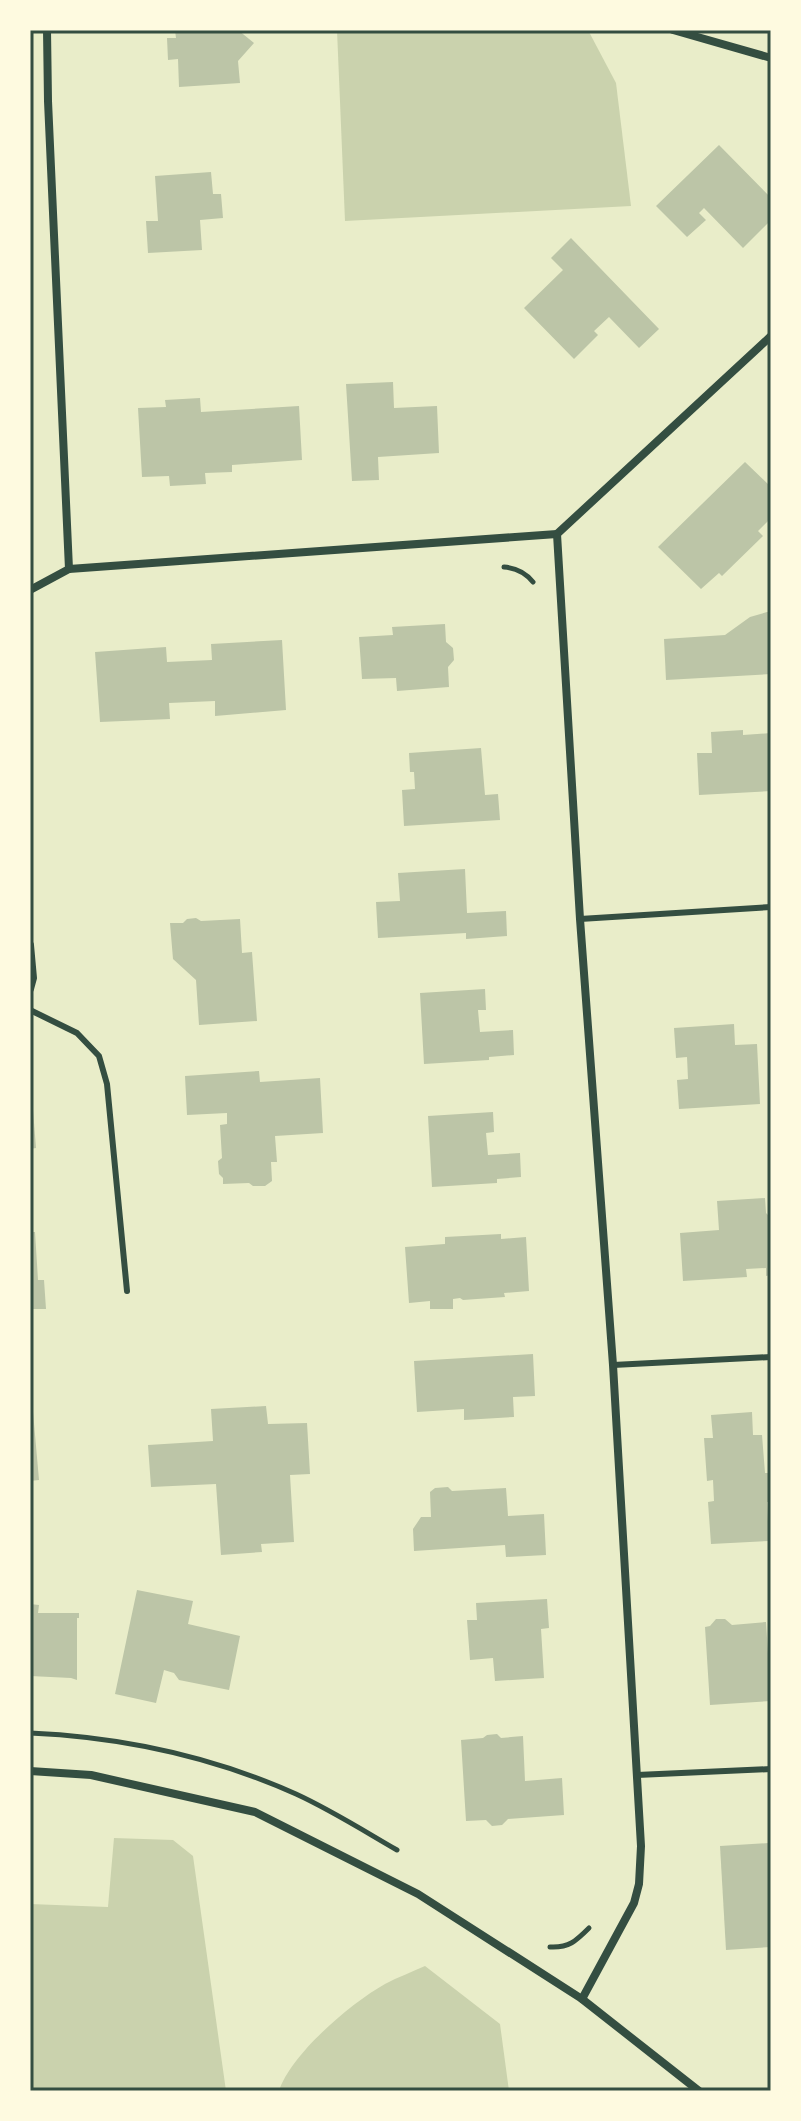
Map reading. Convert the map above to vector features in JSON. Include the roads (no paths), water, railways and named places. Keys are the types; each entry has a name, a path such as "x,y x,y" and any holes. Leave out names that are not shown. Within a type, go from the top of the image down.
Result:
{"street":[{"path":"47,30 69,569"},
{"path":"673,30 771,58"},
{"path":"30,590 69,569 557,534 771,336"},
{"path":"557,534 580,919 613,1365 641,1846 639,1884 634,1903 582,1999"},
{"path":"30,945 33,978 30,989"},
{"path":"30,1771 91,1775 255,1812 418,1894 582,1999 699,2091"}],"lane":[{"path":"580,919 771,907"},
{"path":"30,1010 77,1033 99,1056 107,1084 127,1291"},
{"path":"613,1365 771,1357"},
{"path":"637,1775 771,1769"}]}
